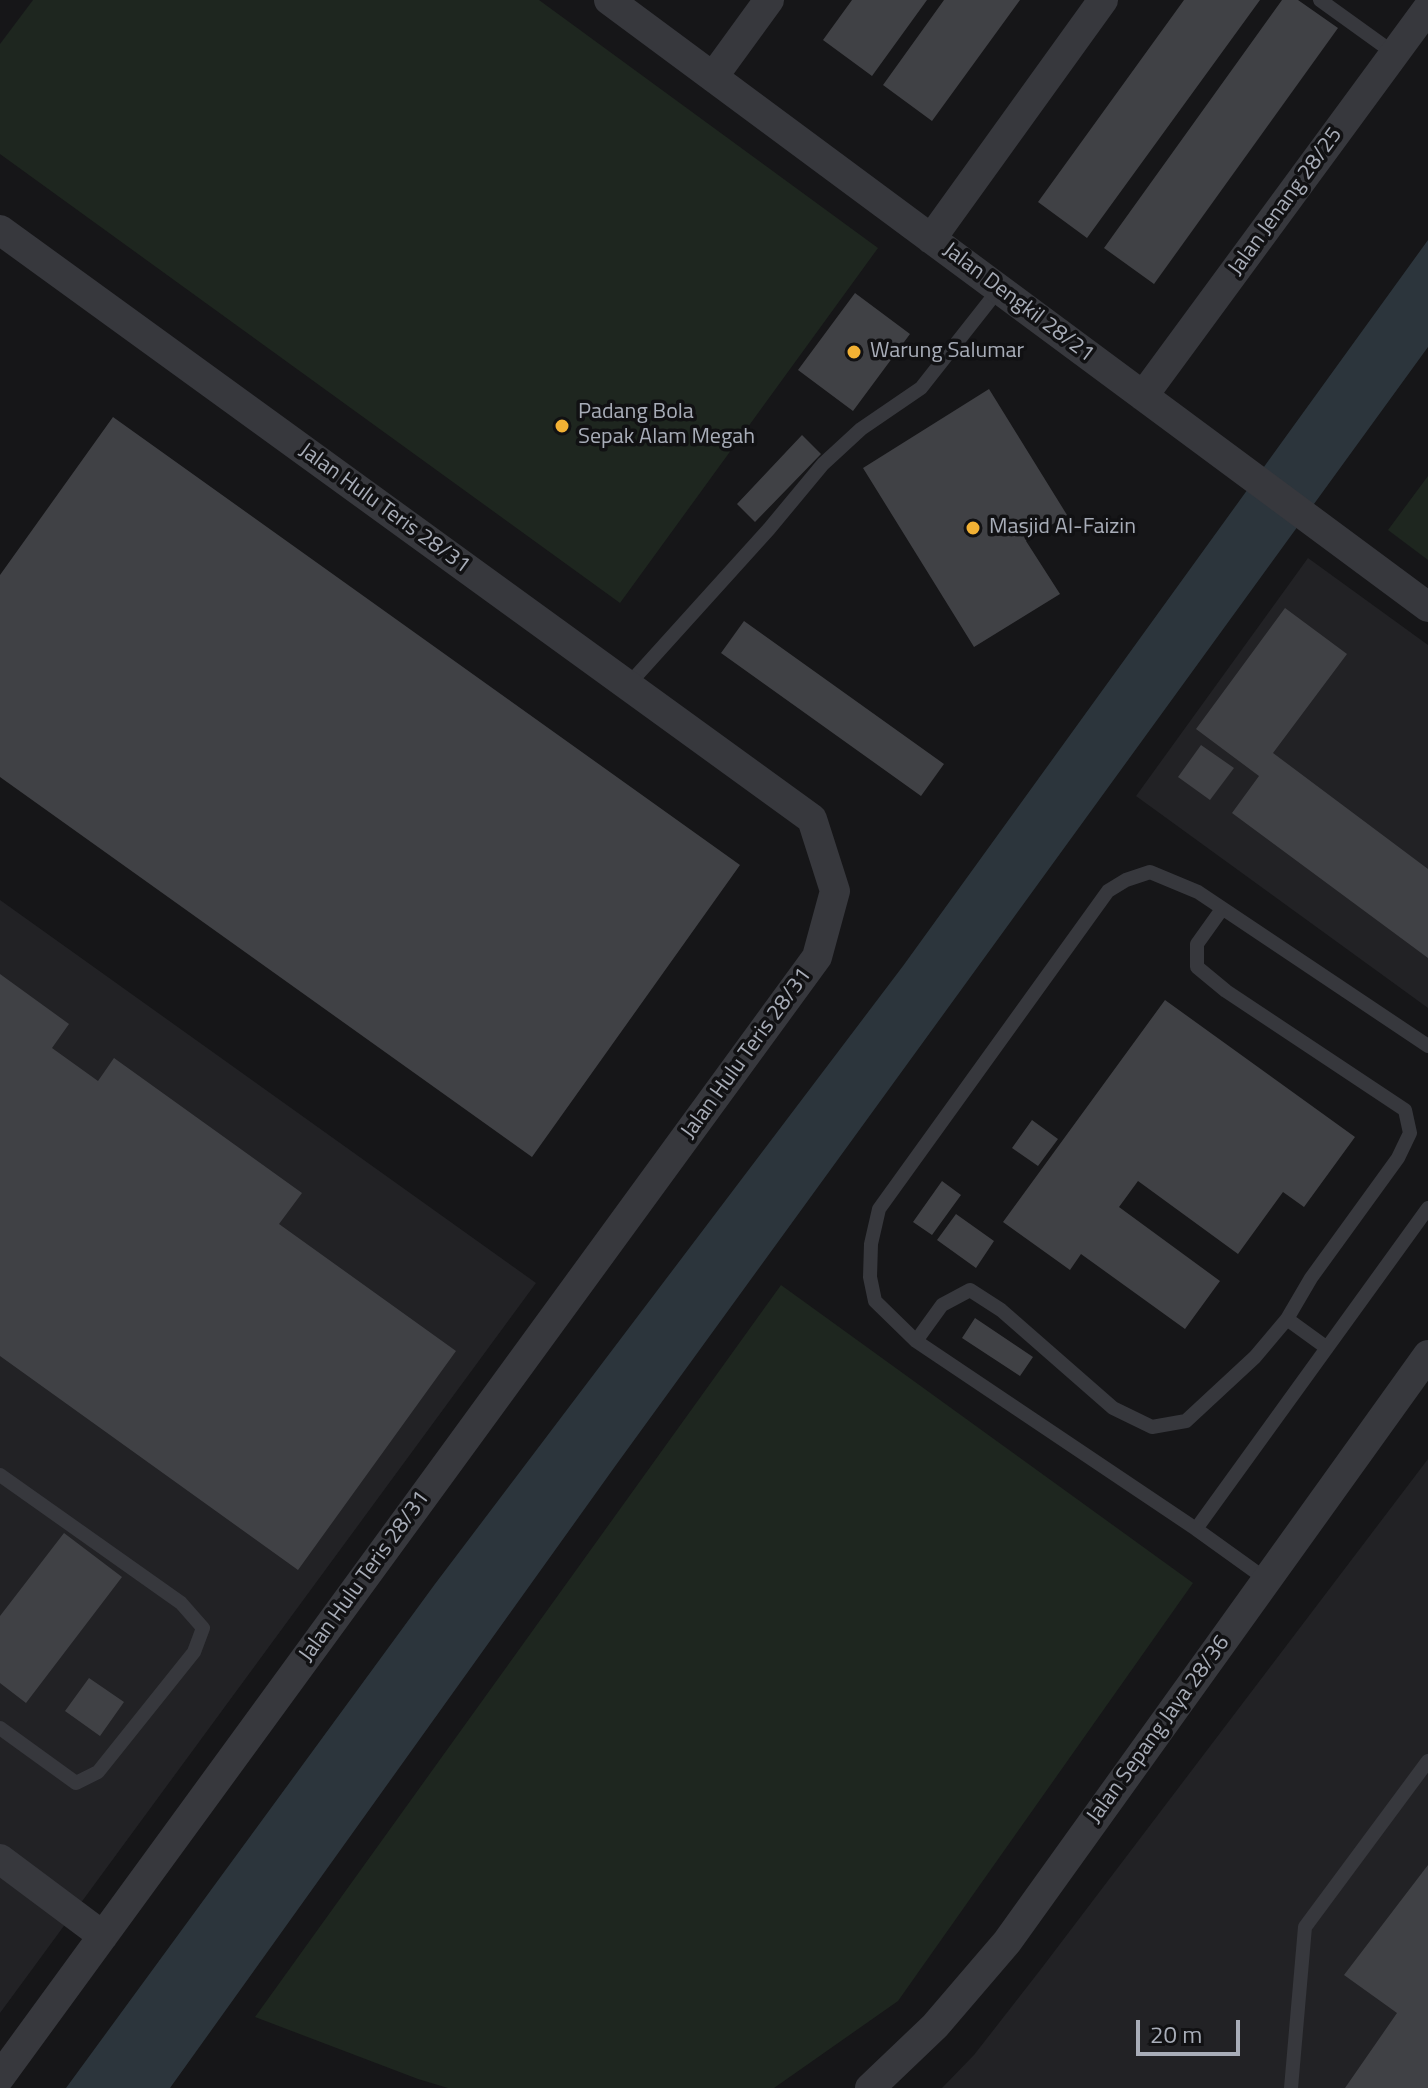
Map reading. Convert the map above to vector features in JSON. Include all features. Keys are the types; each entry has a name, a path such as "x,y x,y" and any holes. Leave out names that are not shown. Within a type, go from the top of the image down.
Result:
{"street":[{"name":"Jalan Dengkil 28/21","path":"609,0 1428,607"},
{"path":"713,77 769,0"},
{"path":"931,239 1103,0"},
{"name":"Jalan Jenang 28/25","path":"1143,396 1428,8"},
{"name":"Jalan Hulu Teris 28/31","path":"0,230 812,819 835,891 817,957 0,2077"},
{"name":"Jalan Sepang Jaya 28/36","path":"870,2088 935,2026 1007,1942 1428,1355"},
{"path":"0,1859 103,1936"}],"lane":[{"path":"1320,0 1395,54"},
{"path":"628,685 769,529 823,464 861,429 921,388 999,289"},
{"path":"1267,1580 916,1341 875,1301 870,1277 871,1244 879,1209 1108,891 1126,880 1150,872 1198,892 1428,1046"},
{"path":"916,1341 942,1305 970,1290 1001,1310 1113,1408 1152,1427 1186,1421 1255,1357 1287,1319 1311,1278 1398,1158 1410,1133 1405,1110 1226,991 1197,967 1197,944 1222,909"},
{"path":"1196,1529 1428,1208"},
{"path":"1287,1319 1327,1348"},
{"path":"0,1475 181,1603 203,1628 194,1652 98,1772 76,1783 0,1728"},
{"path":"1291,2088 1305,1927 1428,1761"}],"shaded area":[{"name":"Padang Bola Sepak Alam Megah","path":"33,0 539,0 878,248 620,603 0,154 0,44"},
{"path":"1428,240 1428,347 616,1465 170,2088 66,2088 435,1584 903,966"},
{"path":"1428,476 1428,560 1388,530"},
{"path":"1308,558 1428,645 1428,1008 1136,796"},
{"path":"0,900 536,1283 0,2013"},
{"path":"781,1285 1193,1583 898,2001 774,2088 448,2088 255,2017"},
{"path":"1428,1459 1428,2088 942,2088 974,2055 1041,1969"}],"building":[{"path":"852,0 927,0 872,76 823,40"},
{"path":"944,0 1020,0 932,121 883,85"},
{"path":"1184,0 1260,0 1087,238 1038,202"},
{"path":"1282,0 1298,0 1338,28 1154,284 1104,248"},
{"name":"Warung Salumar","path":"855,293 910,334 853,411 798,370"},
{"name":"Masjid Al-Faizin","path":"989,389 1067,515 1026,541 1060,594 974,647 863,468"},
{"path":"113,417 740,865 532,1157 0,777 0,575"},
{"path":"802,435 821,454 755,522 737,504"},
{"path":"1285,608 1347,654 1273,753 1428,869 1428,958 1232,813 1259,776 1196,729"},
{"path":"744,621 944,764 921,796 721,653"},
{"path":"1201,745 1234,768 1210,800 1178,777"},
{"path":"0,974 69,1024 52,1048 98,1081 114,1058 302,1193 279,1224 456,1351 298,1570 0,1356"},
{"path":"1165,1000 1355,1137 1304,1207 1283,1192 1238,1254 1138,1181 1119,1207 1220,1281 1185,1329 1081,1254 1070,1270 1003,1222"},
{"path":"1032,1120 1058,1139 1038,1166 1012,1148"},
{"path":"942,1181 961,1195 932,1235 913,1222"},
{"path":"956,1214 994,1241 976,1268 937,1240"},
{"path":"975,1318 1033,1357 1020,1376 962,1338"},
{"path":"64,1533 122,1577 26,1703 0,1683 0,1616"},
{"path":"89,1678 124,1702 100,1736 65,1711"},
{"path":"1428,1865 1428,2088 1345,2088 1397,2013 1344,1975"}],"place":[{"name":"Warung Salumar","path":"854,352"},
{"name":"Padang Bola Sepak Alam Megah","path":"562,426"},
{"name":"Masjid Al-Faizin","path":"973,528"}]}
